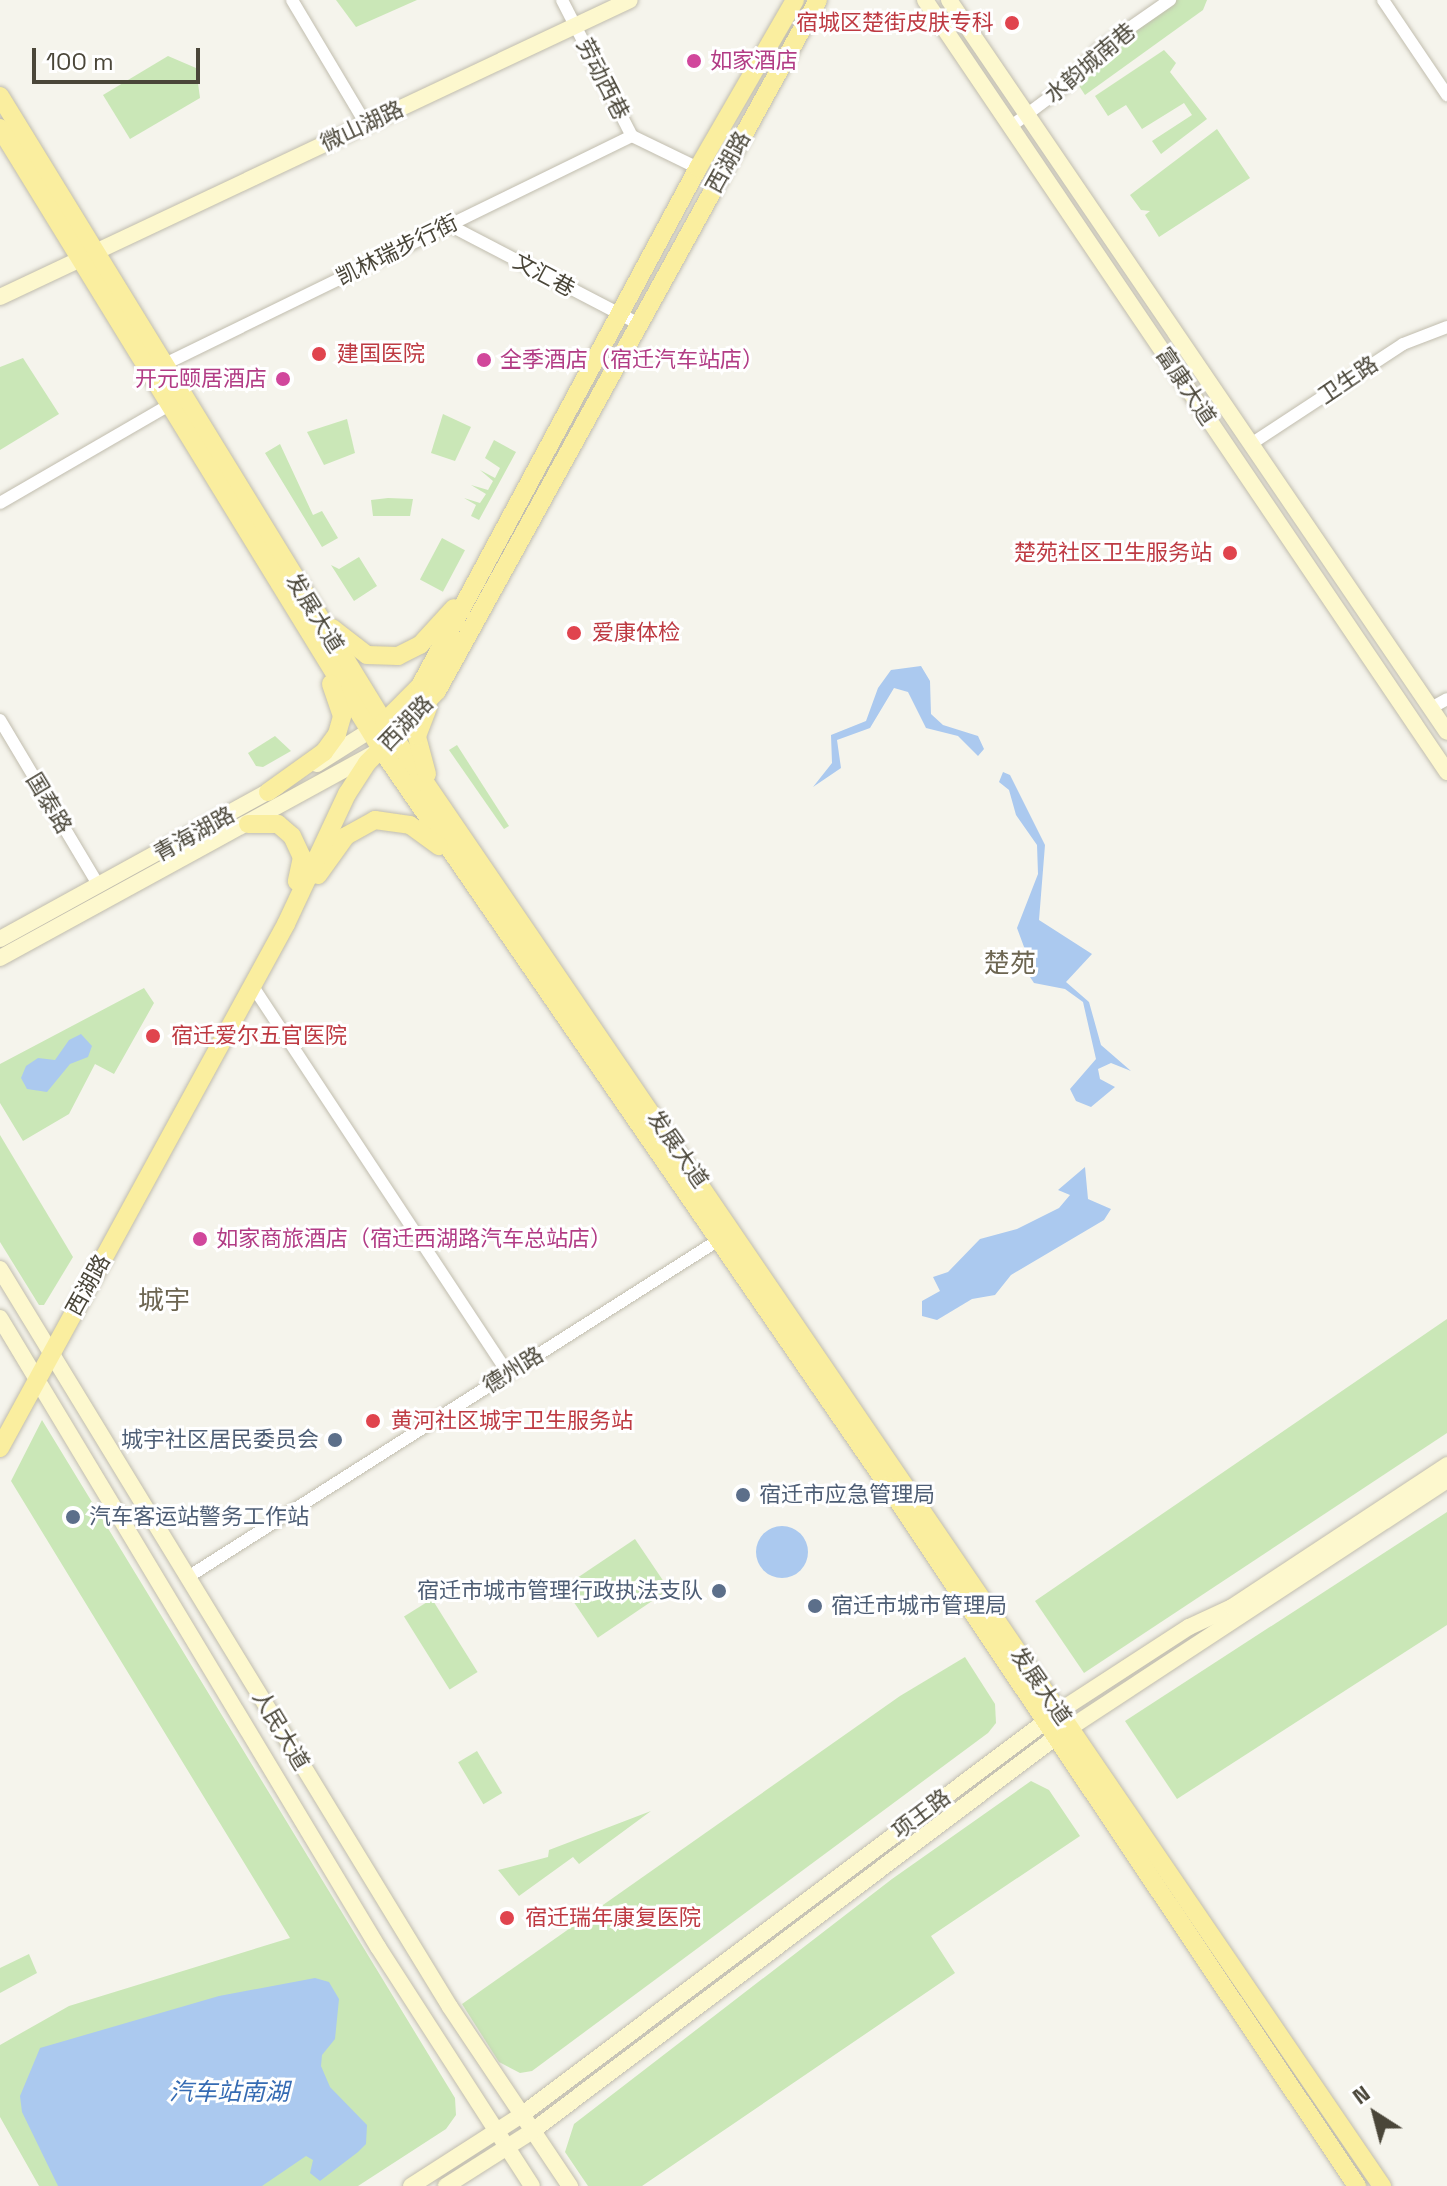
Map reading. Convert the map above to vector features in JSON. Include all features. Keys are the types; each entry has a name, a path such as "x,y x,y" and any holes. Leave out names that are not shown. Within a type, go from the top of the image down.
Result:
{"main road":[{"name":"微山湖路","path":"0,297 83,254 630,0"},
{"name":"西湖路","path":"0,1448 286,924 347,794 382,735 420,686 698,168 795,0"},
{"name":"西湖路","path":"382,735 437,691 818,0"},
{"name":"富康大道","path":"925,0 1447,772"},
{"name":"富康大道","path":"949,0 1256,445 1447,732"},
{"name":"发展大道","path":"0,96 167,406 305,613 478,895 717,1241 1382,2186"},
{"name":"发展大道","path":"0,128 83,254 163,365 305,613"},
{"name":"微山湖路","path":"0,285 83,254"},
{"path":"305,613 367,655 398,656 431,634 484,567"},
{"path":"268,792 324,752 342,720 305,613"},
{"path":"431,787 417,736 437,691"},
{"name":"发展大道","path":"382,735 431,787 1057,1724 1357,2186"},
{"name":"青海湖路","path":"0,939 268,792 382,735"},
{"name":"青海湖路","path":"0,958 248,824 382,735"},
{"path":"286,924 346,836 375,820 394,820 424,833 478,895"},
{"path":"248,824 278,824 300,849 302,864 286,924"},
{"name":"人民大道","path":"0,1269 7,1297 50,1354 520,2116 570,2186"},
{"name":"人民大道","path":"0,1318 494,2133 532,2186"},
{"path":"75,1442 95,1429"},
{"name":"项王路","path":"411,2186 520,2116 1189,1627 1232,1607 1447,1465"},
{"name":"项王路","path":"446,2186 531,2132 1057,1724 1447,1480"}],"street":[{"path":"292,0 366,124"},
{"name":"劳动西巷","path":"562,0 632,136 698,168"},
{"name":"水韵城南巷","path":"1010,127 1069,83 1098,50 1170,0"},
{"path":"1383,0 1447,95"},
{"name":"凯林瑞步行街","path":"163,365 632,136"},
{"name":"文汇巷","path":"449,225 639,324"},
{"name":"卫生路","path":"1256,445 1403,344 1447,327"},
{"name":"卫生路","path":"1256,445 1407,349 1447,334"},
{"path":"0,503 167,406"},
{"path":"1431,708 1447,699"},
{"name":"国泰路","path":"0,720 99,886"},
{"path":"252,985 508,1373"},
{"name":"德州路","path":"188,1577 717,1241"}],"green space":[{"path":"336,0 417,0 356,27"},
{"path":"1176,0 1207,0 1203,10 1085,95 1074,78"},
{"path":"1164,50 1176,63 1170,72 1207,119 1161,154 1152,141 1192,115 1184,103 1142,129 1126,105 1108,116 1095,96"},
{"path":"168,56 196,68 200,98 130,139 103,95"},
{"path":"1217,129 1250,178 1159,237 1145,215 1150,211 1141,210 1130,195"},
{"path":"23,358 59,414 0,450 0,367"},
{"path":"443,414 471,427 455,461 431,453"},
{"path":"347,419 355,453 324,465 307,432"},
{"path":"494,440 516,452 479,520 471,516 476,505 464,498 480,503 486,494 471,485 488,490 493,481 480,470 495,478 500,468 485,458"},
{"path":"280,444 313,515 322,511 338,538 322,547 265,453"},
{"path":"413,499 410,516 373,516 371,500"},
{"path":"442,538 465,550 443,592 420,579"},
{"path":"359,557 377,586 354,601 331,565 339,569"},
{"path":"275,736 291,751 263,767 256,766 248,753"},
{"path":"457,745 509,826 504,829 449,750"},
{"path":"144,988 154,1003 114,1074 95,1064 69,1114 23,1141 0,1103 0,1064"},
{"path":"0,1135 73,1257 44,1305 39,1305 0,1242"},
{"path":"1447,1319 1447,1433 1084,1673 1035,1601"},
{"path":"42,1420 455,2098 456,2115 446,2129 358,2186 39,2186 0,2117 0,2045 69,2006 290,1938 11,1481"},
{"path":"1447,1512 1447,1625 1177,1799 1125,1721"},
{"path":"635,1539 669,1590 598,1638 564,1587"},
{"path":"432,1599 478,1672 450,1689 404,1616"},
{"path":"965,1657 995,1704 996,1723 988,1733 532,2071 520,2073 499,2062 462,2004 900,1696"},
{"path":"477,1751 502,1793 483,1804 458,1762"},
{"path":"1031,1781 1049,1790 1080,1836 931,1936 955,1973 642,2186 588,2186 565,2152 574,2124 892,1879"},
{"path":"651,1811 579,1864 573,1857 519,1896 498,1870 548,1857 549,1850"},
{"path":"29,1954 37,1973 0,1993 0,1968"}],"water":[{"path":"921,666 930,681 931,714 943,725 978,736 984,749 978,756 958,736 926,728 908,692 894,688 870,728 837,740 841,768 813,787 832,763 831,735 866,721 878,688 891,670"},
{"path":"1003,772 1010,775 1045,845 1039,920 1092,954 1066,982 1089,1002 1101,1045 1131,1071 1111,1063 1098,1069 1100,1079 1115,1087 1091,1107 1076,1101 1070,1089 1096,1059 1083,1002 1065,989 1034,983 1026,971 1027,955 1017,928 1038,874 1037,845 1016,815 1009,790 999,782"},
{"path":"81,1034 92,1046 88,1057 70,1064 47,1092 27,1089 21,1078 26,1066 38,1058 55,1060 69,1040"},
{"path":"1085,1167 1088,1199 1111,1209 1104,1220 1011,1275 995,1295 972,1299 937,1320 922,1316 922,1301 940,1291 933,1277 948,1272 980,1239 1017,1229 1059,1208 1070,1195 1058,1190"},
{"path":"782,1526 801,1533 808,1552 801,1571 782,1578 763,1571 756,1552 763,1533"},
{"name":"汽车站南湖","path":"315,1978 329,1982 339,1999 335,2039 322,2055 321,2066 330,2087 367,2125 366,2144 358,2152 320,2181 310,2173 313,2160 306,2156 262,2186 58,2186 22,2112 20,2096 40,2048 219,1996"}],"place":[{"name":"宿城区楚街皮肤专科","path":"1012,23"},
{"name":"如家酒店","path":"694,61"},
{"name":"建国医院","path":"319,354"},
{"name":"全季酒店（宿迁汽车站店）","path":"484,360"},
{"name":"开元颐居酒店","path":"283,379"},
{"name":"楚苑社区卫生服务站","path":"1230,553"},
{"name":"爱康体检","path":"574,633"},
{"name":"宿迁爱尔五官医院","path":"153,1036"},
{"name":"如家商旅酒店（宿迁西湖路汽车总站店）","path":"200,1239"},
{"name":"黄河社区城宇卫生服务站","path":"373,1421"},
{"name":"城宇社区居民委员会","path":"335,1440"},
{"name":"宿迁市应急管理局","path":"743,1495"},
{"name":"汽车客运站警务工作站","path":"73,1517"},
{"name":"宿迁市城市管理行政执法支队","path":"719,1591"},
{"name":"宿迁市城市管理局","path":"815,1606"},
{"name":"宿迁瑞年康复医院","path":"507,1918"}],"district":[{"name":"楚苑","path":"1010,964"},
{"name":"城宇","path":"164,1301"}]}
